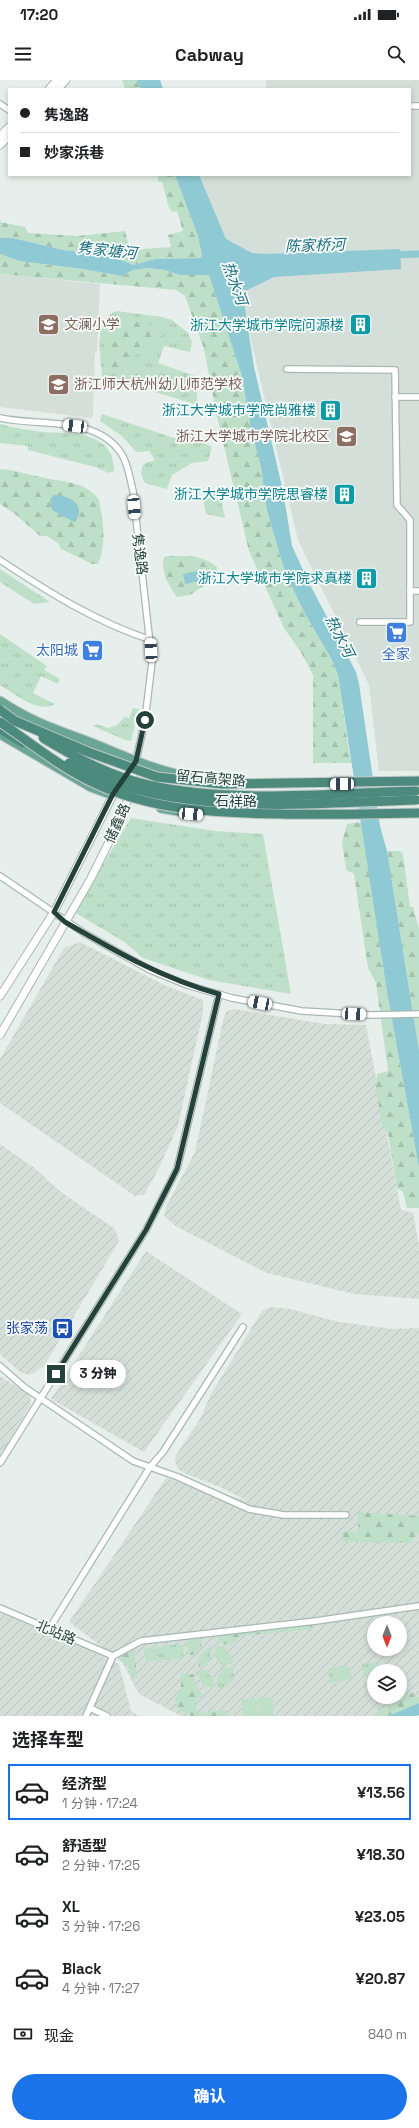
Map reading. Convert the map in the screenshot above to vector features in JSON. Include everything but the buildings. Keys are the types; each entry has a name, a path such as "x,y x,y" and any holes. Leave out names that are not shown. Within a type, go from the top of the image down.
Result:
{"highway":[{"name":"留石高架路","path":"0,710 72,756 110,773 147,784 194,792 236,796 418,791"},
{"name":"留石高架路","path":"0,722 29,741 73,766 110,782 145,793 218,803 254,803 418,791"},
{"path":"0,729 66,769"},
{"name":"留石高架路","path":"29,741 66,769 95,784 135,798 180,809 236,813 419,812"}],"main road":[{"name":"石祥路","path":"0,702 22,716 49,729 177,775 266,785 382,783 418,791"},
{"name":"石祥路","path":"0,734 91,787 176,812 226,817 344,812 419,812"}],"street":[{"path":"50,88 57,80"},
{"path":"59,88 66,80"},
{"path":"0,136 8,129"},
{"path":"0,145 8,137"},
{"path":"287,369 395,370 397,505 410,520 410,622 360,622"},
{"path":"395,397 419,397"},
{"name":"隽逸路","path":"0,418 85,428 100,434 121,453 133,491 151,640 152,662 149,692 145,720 136,761"},
{"path":"0,560 64,601 123,631 151,640"},
{"path":"410,591 419,591"},
{"name":"储鑫路","path":"0,996 54,912 113,794 136,761"},
{"name":"储鑫路","path":"0,1035 90,880 128,799 136,761"},
{"path":"0,876 54,912 65,922 150,970 187,985 219,994 302,1010 371,1015 419,1014"},
{"path":"0,1463 146,1230 177,1169 219,994"},
{"path":"49,1628 150,1467 163,1452 243,1327"},
{"path":"0,1366 24,1387 133,1461 249,1509 284,1515 346,1515"},
{"path":"86,1716 113,1656 141,1640 316,1621 419,1606"},
{"name":"北站路","path":"0,1608 113,1656"},
{"path":"90,1708 107,1716"}],"shaded area":[{"name":"浙江大学城市学院北校区","path":"266,80 419,80 419,771 379,771 369,685 298,540 249,332 199,176 411,176 411,88 266,88"},
{"name":"文澜小学","path":"0,274 100,284 97,352 95,353 93,415 91,418 0,407"},
{"path":"80,942 164,985 203,1000 203,1012 178,1126 155,1176 144,1195 135,1196 0,1103 0,1059 64,948"},
{"path":"234,1009 324,1024 366,1025 401,1210 413,1213 419,1246 419,1299 354,1294 267,1273 177,1227 164,1216 166,1207 195,1152 223,1021 226,1012"},
{"path":"0,1144 37,1170 61,1192 115,1229 119,1241 44,1366 28,1375 20,1372 0,1354"},
{"path":"146,1251 242,1314 144,1452 51,1399"},
{"path":"270,1307 290,1309 339,1322 393,1329 419,1328 419,1700 374,1716 181,1716 139,1694 122,1662 69,1622 166,1478 248,1501 220,1487 186,1474 178,1469 175,1461 176,1455 200,1419 211,1394 262,1311"},
{"path":"0,1376 30,1395 31,1404 0,1455"},
{"path":"0,1608 119,1664 131,1711 139,1716 0,1716"}],"green space":[{"path":"122,80 137,80 141,88 125,88"},
{"path":"157,176 175,176 198,236 202,255 201,258 155,259 134,265 110,256 63,250 13,238 0,238 0,222 25,227 28,233 78,236 125,231 130,250 171,247 168,235 183,231 177,211 172,212 169,208 162,182 159,182"},
{"path":"0,254 19,261 83,269 122,276 133,270 147,268 165,270 179,275 209,275 242,376 251,430 261,467 267,512 285,572 304,612 332,660 338,675 349,752 352,763 313,763 313,675 302,654 284,628 249,551 217,417 204,349 185,296 176,290 0,274"},
{"path":"117,311 162,317 172,320 188,333 192,342 190,352 164,346 158,363 195,376 198,405 102,376 100,349 101,330 109,315"},
{"path":"123,320 151,325 163,335 159,337 152,348 133,357 128,369 114,373 108,369 110,334 114,323"},
{"path":"102,414 174,438 192,437 212,447 208,461 192,463 172,475 167,489 145,483 141,474 142,467 145,463 155,460 149,451 136,452 122,436 100,421"},
{"path":"0,424 43,432 78,434 99,441 107,448 112,458 114,471 109,473 95,467 28,450 28,446 0,443"},
{"path":"0,469 80,485 94,493 99,500 103,532 103,548 98,564 92,564 61,549 58,543 47,536 40,536 15,514 0,504"},
{"path":"214,494 220,494 225,518 206,514 203,498"},
{"path":"191,556 201,558 212,563 217,567 216,578 190,595 177,597 168,583 163,567 164,557"},
{"path":"0,569 50,602 34,604 0,582"},
{"path":"0,634 47,666 44,670 60,679 58,684 41,676 33,693 55,704 41,707 34,705 0,685"},
{"path":"133,708 139,709 131,741 125,740 93,726 96,724 108,728 117,725 125,717 129,718"},
{"path":"131,818 215,831 263,834 291,994 209,980 143,958 126,943 74,912"},
{"path":"361,822 387,992 419,1168 419,1208 407,1208 403,1192 397,1188 388,1134 382,1125 376,1087 377,1074 388,1071 376,983 368,968 354,874 346,870 342,842 347,824"},
{"path":"387,851 400,851 403,854 410,907 413,907 419,929 419,1051"},
{"path":"358,1512 419,1516 419,1532 410,1543 343,1542 342,1532 358,1531"},
{"path":"312,1625 312,1629 240,1636 230,1645 221,1643 218,1639 219,1634"},
{"path":"189,1638 201,1639 202,1642 200,1648 193,1655 189,1655 186,1640"},
{"path":"183,1645 184,1657 147,1662 144,1650 146,1648"},
{"path":"215,1646 228,1651 232,1664 222,1665 216,1659"},
{"path":"210,1647 211,1659 207,1666 198,1667 200,1655"},
{"path":"134,1648 137,1676 131,1676 127,1665 119,1660 121,1654"},
{"path":"376,1662 376,1664 367,1664 367,1677 363,1677 362,1664"},
{"path":"349,1666 351,1679 330,1682 328,1668"},
{"path":"233,1667 234,1680 225,1687 218,1688 217,1676 221,1672 222,1668"},
{"path":"207,1670 209,1675 213,1677 214,1688 204,1686 198,1676 198,1671"},
{"path":"193,1674 198,1689 204,1697 196,1698 197,1713 228,1710 229,1716 192,1716 179,1711 176,1705 176,1699 177,1694 181,1689 181,1675"},
{"path":"413,1693 415,1697 419,1697 419,1703 388,1716 376,1716 378,1707 382,1707 382,1710 388,1709 388,1704 407,1704 407,1694"},
{"path":"272,1697 274,1716 259,1716 257,1698"},
{"path":"256,1698 258,1716 243,1716 241,1699"}],"water":[{"path":"137,80 160,80 163,88 141,88"},
{"name":"热水河","path":"175,176 199,176 226,239 252,253 264,254 400,249 401,269 274,277 247,290 243,296 254,367 283,491 292,546 308,581 356,672 359,684 380,826 387,851 419,1051 419,1168 387,992 338,675 332,660 304,612 285,572 267,511 261,467 251,430 242,376 209,275 179,275 165,270 147,268 133,270 122,276 83,269 19,261 0,254 0,238 13,238 63,250 110,256 134,265 155,259 201,258 202,255 198,236"},
{"path":"54,495 66,497 76,504 79,511 77,520 74,522 52,510 50,499"},
{"path":"202,570 204,580 185,584 183,574"},
{"path":"419,1703 419,1715 388,1716"}],"waterway":[{"name":"陈家桥河","path":"392,255 419,254"}],"place":[{"name":"文澜小学","path":"49,324"},
{"name":"浙江大学城市学院问源楼","path":"360,325"},
{"name":"浙江师大杭州幼儿师范学校","path":"58,384"},
{"name":"浙江大学城市学院尚雅楼","path":"331,410"},
{"name":"浙江大学城市学院北校区","path":"346,436"},
{"name":"浙江大学城市学院思睿楼","path":"344,494"},
{"name":"浙江大学城市学院求真楼","path":"367,578"},
{"name":"全家","path":"396,632"},
{"name":"太阳城","path":"93,650"},
{"name":"张家荡","path":"63,1328"}],"route":[{"path":"56,1374 146,1230 177,1169 183,1150 219,994 187,985 150,970 65,922 54,912 113,794 136,761 145,720"}],"water label":[{"name":"隽家塘河","path":"107,250"}]}
